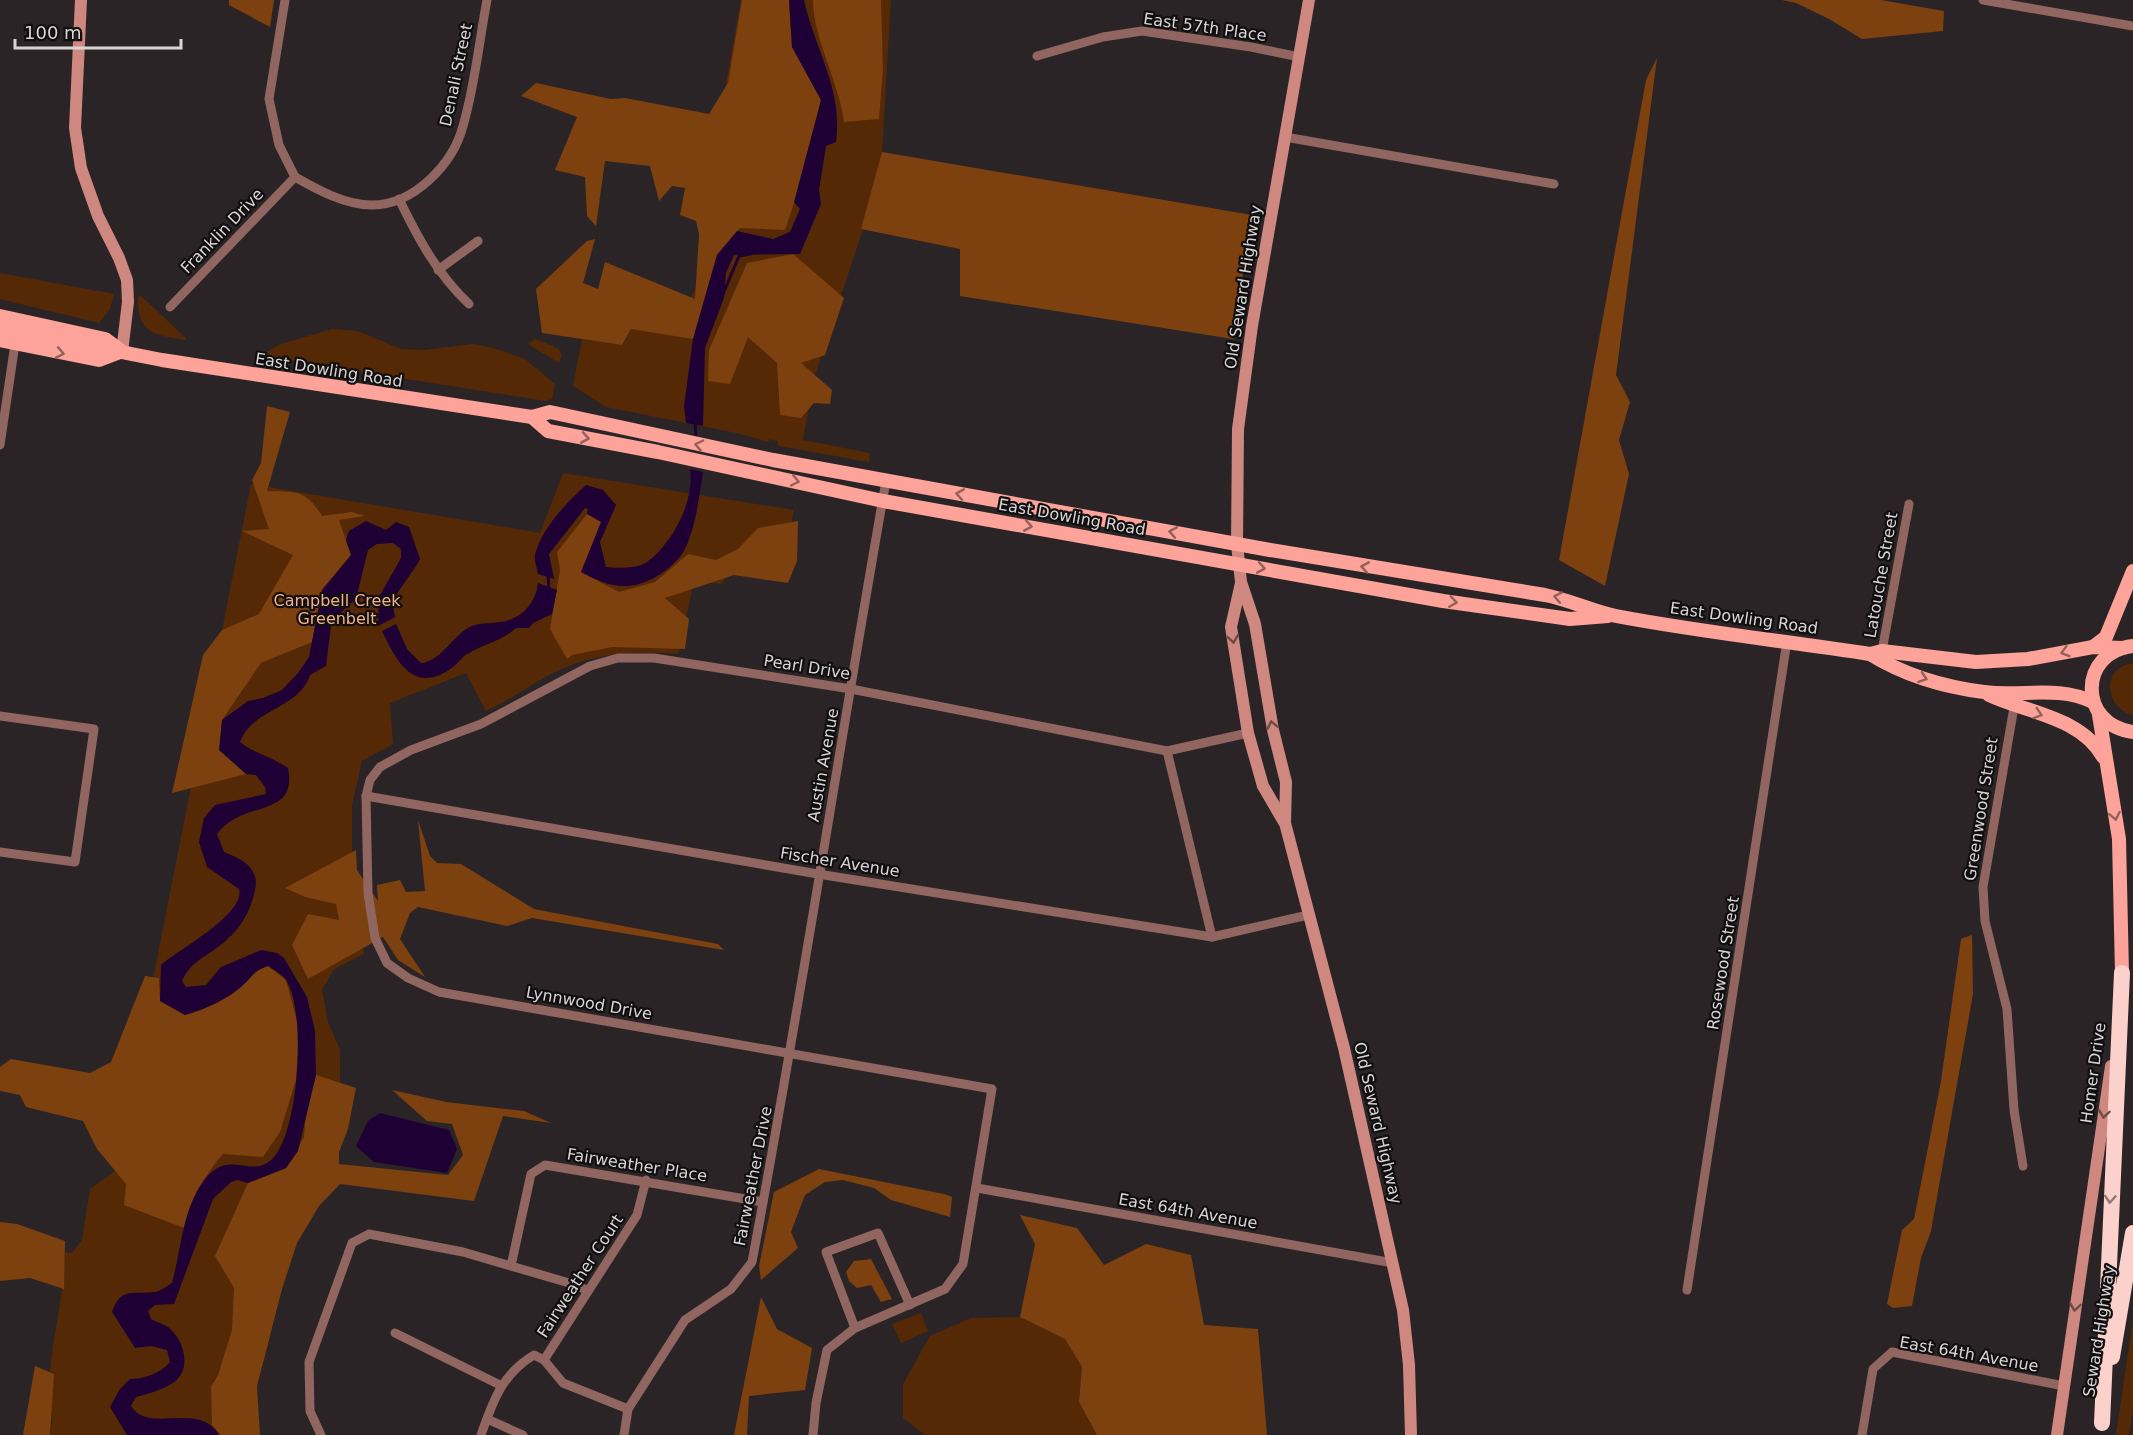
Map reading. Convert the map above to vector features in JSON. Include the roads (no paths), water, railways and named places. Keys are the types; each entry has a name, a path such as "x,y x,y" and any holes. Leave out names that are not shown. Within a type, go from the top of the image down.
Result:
{"highway":[{"path":"2101,1429 2121,973"},
{"name":"Seward Highway","path":"2101,1429 2133,1233"}],"main road":[{"path":"81,0 75,128 81,168 98,216 127,280 128,302 122,352"},
{"name":"Old Seward Highway","path":"1309,0 1252,326 1238,429 1237,544 1241,582 1255,624 1273,730 1286,782 1285,823 1344,1048 1393,1263 1409,1365 1411,1435"},
{"path":"0,316 105,339 122,352"},
{"name":"East Dowling Road","path":"0,328 122,352 321,386 532,417 550,412 739,454 1237,544 1545,595 1573,601 1613,615 1787,641 1976,662 2028,659 2093,646 2130,645"},
{"path":"0,340 99,360 122,352"},
{"name":"East Dowling Road","path":"532,417 548,432 658,452 883,501 1443,601 1570,619 1613,615"},
{"path":"2093,646 2106,637 2133,571"},
{"name":"Old Seward Highway","path":"1241,582 1231,627 1248,733 1263,786 1285,823"},
{"name":"Homer Drive","path":"2057,1435 2114,1045 2121,973 2119,839 2091,689 2097,669 2110,653 2130,645"},
{"name":"East Dowling Road","path":"1876,652 1887,665 1927,681 1984,692 2071,693 2096,709 2109,724 2133,732"},
{"path":"1984,692 2014,707 2072,726 2089,738 2104,759"}],"street":[{"path":"285,0 269,99 279,145 295,177"},
{"name":"Denali Street","path":"295,177 321,192 372,205 399,199 424,184 441,169 454,150 463,127 487,0"},
{"path":"1983,0 2133,26"},
{"name":"East 57th Place","path":"1037,56 1103,37 1142,31 1251,47 1299,57"},
{"path":"1285,137 1554,184"},
{"name":"Franklin Drive","path":"170,307 295,177"},
{"path":"399,199 415,233 438,270 450,286 469,304"},
{"path":"438,270 478,241"},
{"path":"0,445 15,344"},
{"name":"Austin Avenue","path":"791,1055 818,874 852,689 886,481"},
{"name":"Latouche Street","path":"1876,652 1909,504"},
{"name":"Rosewood Street","path":"1688,1290 1787,641"},
{"name":"Pearl Drive","path":"380,767 411,750 481,724 590,666 618,658 654,658 852,689 1167,751 1248,733"},
{"name":"Greenwood Street","path":"2014,707 1983,887 1985,921 2007,1009 2014,1110 2023,1166"},
{"path":"0,716 94,729 75,862 0,852"},
{"path":"1167,751 1212,937"},
{"name":"Lynnwood Drive","path":"380,767 370,780 366,796 368,893 375,938 387,963 408,978 439,992 992,1089 977,1188"},
{"name":"Fischer Avenue","path":"366,796 818,874 1212,937 1308,915"},
{"name":"Fairweather Drive","path":"624,1435 628,1409 685,1320 731,1289 752,1262 791,1055"},
{"name":"Fairweather Place","path":"511,1266 531,1174 545,1165 646,1180 764,1202"},
{"name":"Fairweather Court","path":"628,1409 562,1383 544,1360 638,1215 646,1180"},
{"path":"813,1435 816,1403 827,1350 855,1328 945,1289 963,1264 977,1188"},
{"name":"East 64th Avenue","path":"977,1188 1393,1263"},
{"path":"855,1328 826,1252 878,1233 910,1305"},
{"path":"321,1435 310,1411 309,1362 352,1243 369,1234 463,1252 576,1285 588,1291"},
{"path":"395,1333 500,1385"},
{"name":"East 64th Avenue","path":"1862,1435 1873,1369 1892,1352 2064,1386"},
{"path":"481,1435 500,1385 516,1366 534,1355 544,1360"},
{"path":"487,1419 523,1435"}],"waterway":[{"path":"723,294 739,256 751,254"},
{"path":"695,422 696,439"},
{"path":"548,576 549,590"}],"park label":[{"name":"Campbell Creek Greenbelt","path":"337,609"}]}
